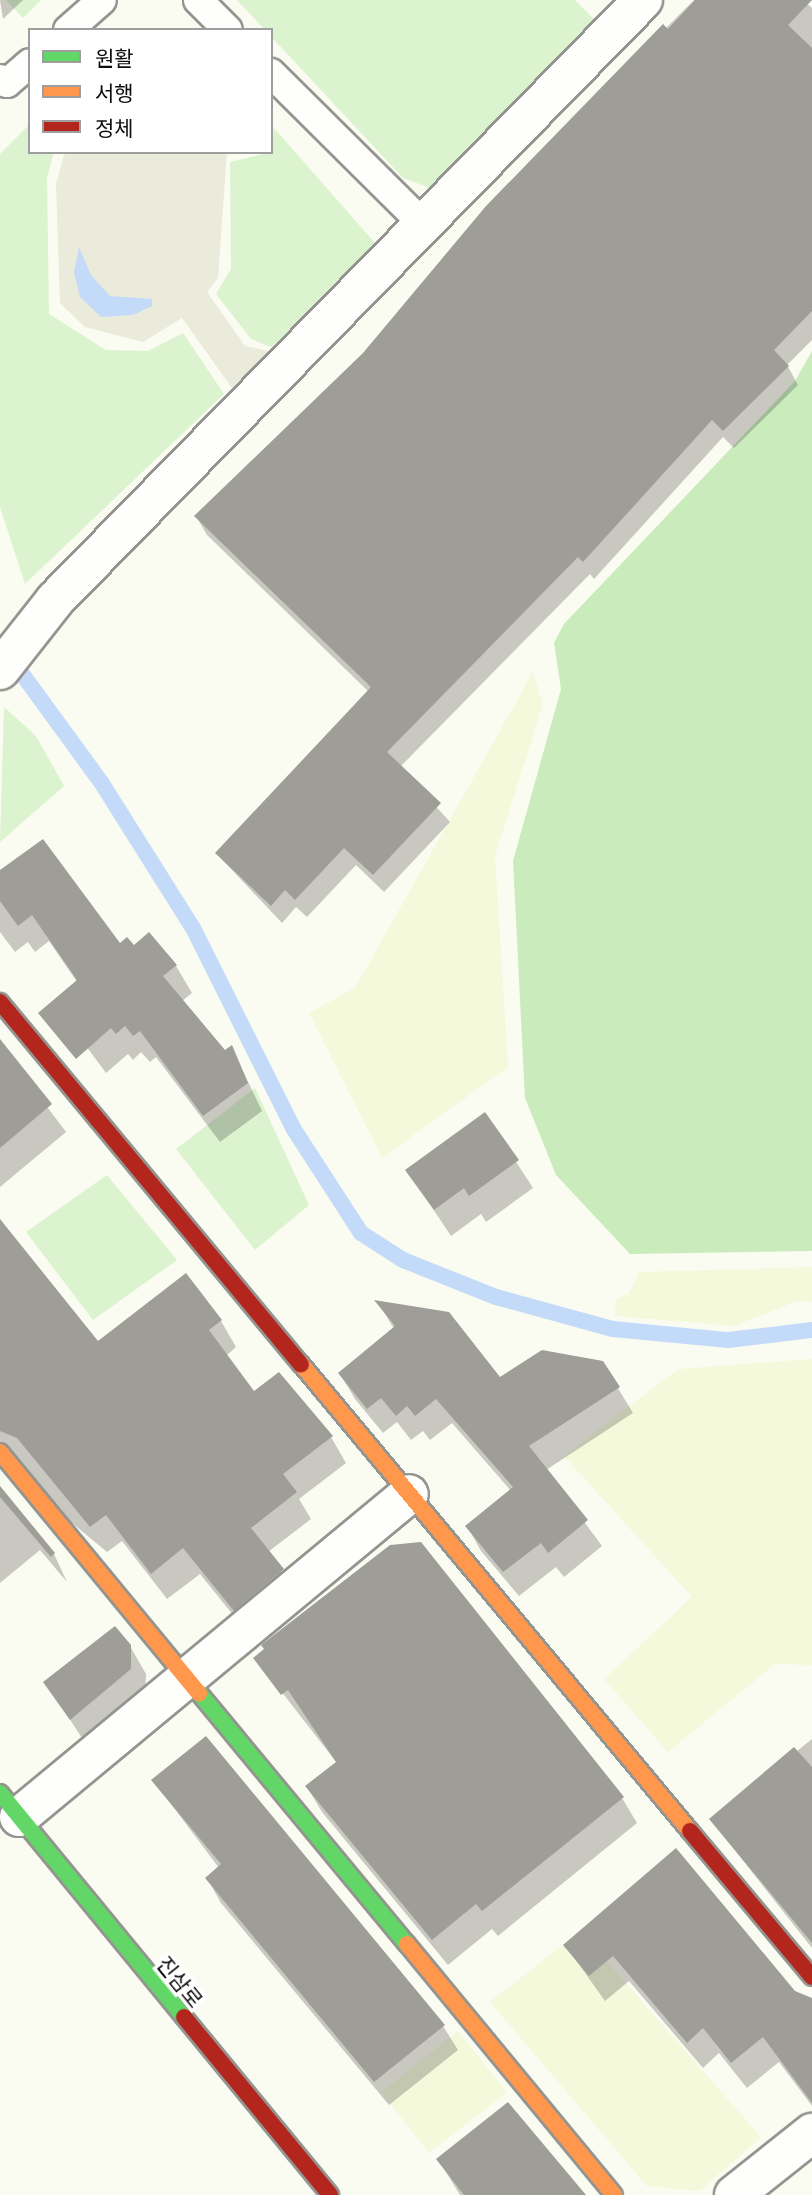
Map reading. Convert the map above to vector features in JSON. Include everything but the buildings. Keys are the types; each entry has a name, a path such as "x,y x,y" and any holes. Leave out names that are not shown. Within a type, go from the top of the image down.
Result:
{"street":[{"path":"0,670 55,600 425,226 643,0"},
{"path":"0,1002 812,1977"},
{"path":"0,1452 614,2195"},
{"path":"10,1805 189,1679 409,1494"},
{"name":"진삼로","path":"10,1805 330,2195"},
{"path":"734,2195 812,2133"}],"lane":[{"path":"70,28 102,0"},
{"path":"198,0 226,28"},
{"path":"0,79 7,83 28,66"},
{"path":"273,75 425,226"}],"green space":[{"path":"6,0 41,0 23,18"},
{"path":"237,0 575,0 600,25 450,180 430,188 403,178 273,39 273,28 263,28"},
{"path":"28,126 28,154 53,154 47,178 49,314 106,350 148,351 183,333 224,394 25,584 0,507 0,154"},
{"path":"274,128 375,243 372,258 271,347 251,339 216,294 231,269 230,162 273,154"},
{"path":"812,351 812,1251 630,1254 556,1175 525,1098 513,861 561,689 554,643 564,624 795,381"},
{"path":"533,672 543,704 495,856 508,1067 382,1158 309,1013 355,988"},
{"path":"4,707 36,736 64,786 0,842"},
{"path":"255,1088 309,1205 255,1250 176,1149"},
{"path":"107,1175 177,1260 93,1320 26,1232"},
{"path":"812,1267 812,1302 797,1301 734,1326 615,1316 616,1299 629,1293 639,1272"},
{"path":"812,1359 812,1665 775,1664 668,1752 604,1679 692,1597 564,1456 678,1369"},
{"path":"580,1931 761,2137 700,2191 647,2186 490,2002"},
{"path":"458,2031 507,2092 429,2153 381,2092"}],"shaded area":[{"path":"64,154 227,154 218,278 207,292 245,346 269,351 232,388 182,318 143,342 85,327 60,303 56,184"}],"water":[{"path":"79,247 91,275 110,296 152,299 152,306 133,315 101,317 80,297 74,272"}],"waterway":[{"path":"20,671 101,782 193,928 293,1128 361,1233 403,1260 496,1297 613,1329 728,1340 812,1330"}],"traffic: fast":[{"path":"199,1693 407,1944"},
{"path":"0,1793 184,2017"}],"traffic: slow":[{"path":"301,1364 690,1831"},
{"path":"0,1452 199,1693"},
{"path":"407,1944 614,2195"}],"traffic: jam":[{"path":"0,1002 301,1364"},
{"path":"690,1831 812,1977"},
{"path":"184,2017 330,2195"}]}
